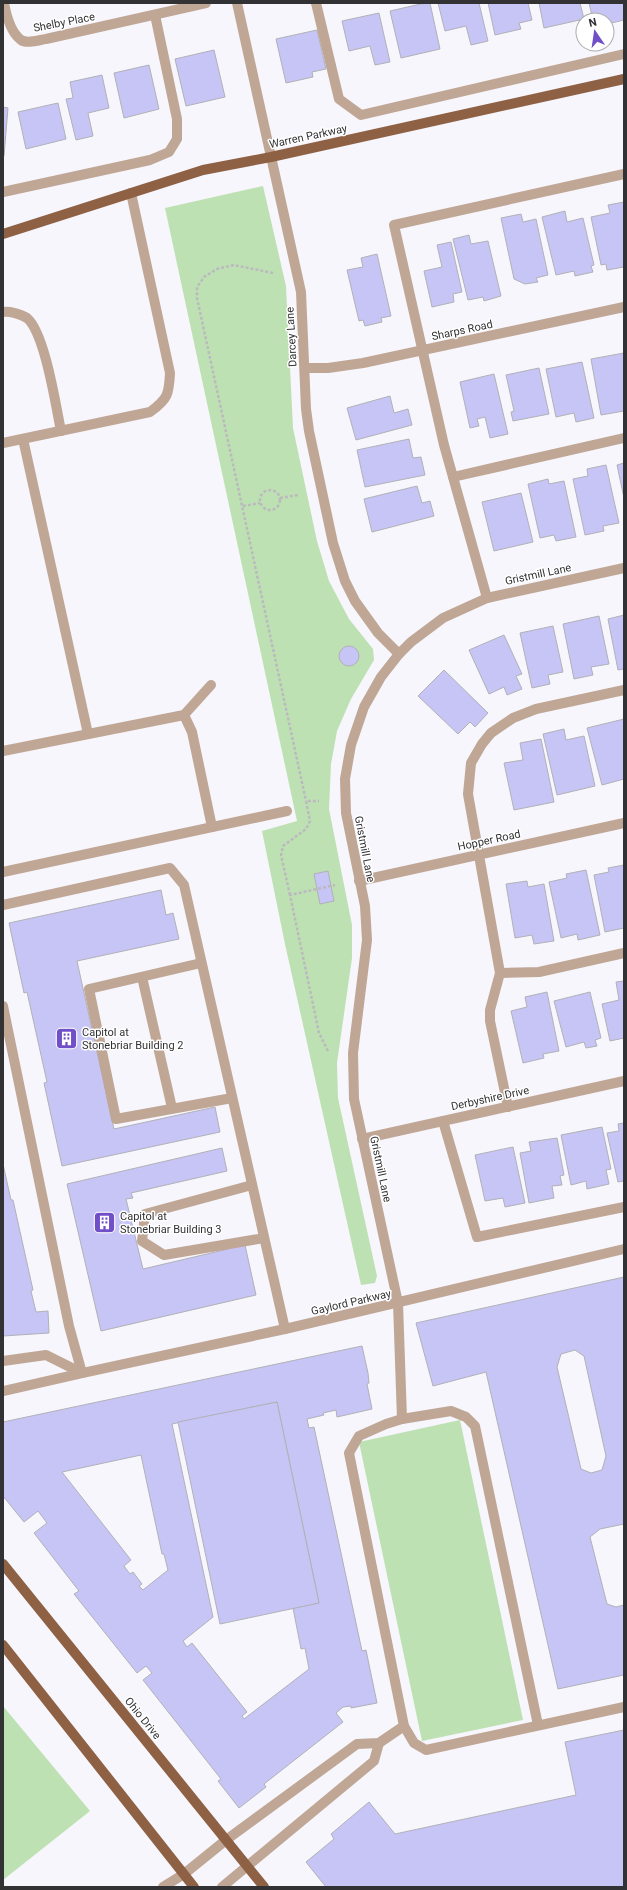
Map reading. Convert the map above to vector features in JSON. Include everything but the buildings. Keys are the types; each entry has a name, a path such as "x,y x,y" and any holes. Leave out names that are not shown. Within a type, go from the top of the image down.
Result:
{"main road":[{"name":"Warren Parkway","path":"3,234 203,170 271,157 624,79"},
{"name":"Ohio Drive","path":"3,1564 264,1887"},
{"path":"3,1645 194,1887"}],"street":[{"name":"Shelby Place","path":"4,3 11,27 21,40 27,41 46,40 206,3"},
{"name":"Darcey Lane","path":"238,3 301,292 306,408 309,431 337,560 345,581 361,611 378,633 399,654"},
{"path":"316,3 339,99 361,115 624,54"},
{"path":"3,192 150,160 169,152 177,139 177,119 155,15"},
{"path":"487,598 453,477 421,351 394,225 624,174"},
{"path":"3,443 150,412 164,402 170,388 170,372 131,192"},
{"name":"Sharps Road","path":"305,368 346,366 624,307"},
{"path":"3,312 9,312 26,318 36,332 43,350 62,431"},
{"path":"453,477 624,438"},
{"path":"23,439 88,734"},
{"name":"Gristmill Lane","path":"402,1419 398,1303 362,1139 354,1099 352,1076 353,1053 366,962 367,940 366,917 346,813 345,779 348,756 364,707 381,677 399,654 420,635 443,618 487,598 624,568"},
{"path":"3,751 184,715 211,686"},
{"path":"508,1106 490,1021 490,1010 500,973 480,855 471,815 468,785 473,759 491,733 501,724 524,713 624,690"},
{"path":"184,715 192,732 212,827"},
{"path":"3,872 287,811"},
{"name":"Hopper Road","path":"360,881 624,823"},
{"path":"3,905 170,868 184,885 285,1330"},
{"path":"500,973 539,972 624,953"},
{"path":"201,963 89,989 116,1119 232,1098"},
{"path":"142,976 172,1108"},
{"path":"3,1006 69,1326 82,1373"},
{"name":"Derbyshire Drive","path":"362,1139 624,1081"},
{"path":"443,1121 477,1237 624,1207"},
{"path":"252,1184 145,1214 142,1242 164,1255 264,1238"},
{"name":"Gaylord Parkway","path":"3,1391 285,1330 624,1249"},
{"path":"3,1361 46,1355 82,1373"},
{"path":"538,1725 475,1426 466,1417 451,1411 402,1419 386,1424 359,1436 349,1453 404,1726 414,1743 426,1750 624,1707"},
{"path":"163,1887 184,1874 226,1840 357,1744 379,1743 404,1726"},
{"path":"222,1887 246,1865 374,1761 379,1743"}],"path":[{"path":"273,274 234,265 217,269 204,277 197,287 197,298 310,821 306,829 283,846 281,855 319,1033 328,1051"},
{"path":"268,490 274,491 280,498 279,505 270,510 264,508 260,502 260,496 268,490"},
{"path":"280,498 298,495"},
{"path":"242,506 260,502"},
{"path":"306,801 319,801"},
{"path":"290,895 335,885"}],"green space":[{"path":"263,186 286,286 293,428 317,541 329,581 349,619 373,649 374,660 351,699 337,731 331,764 329,809 352,925 352,958 337,1063 338,1098 377,1276 375,1283 361,1285 285,944 262,831 297,821 165,208"},
{"path":"460,1420 523,1720 422,1741 359,1442"},
{"path":"3,1706 90,1811 3,1880"}],"place":[{"name":"Capitol at Stonebriar Building 2","path":"66,1038"},
{"name":"Capitol at Stonebriar Building 3","path":"104,1222"}]}
